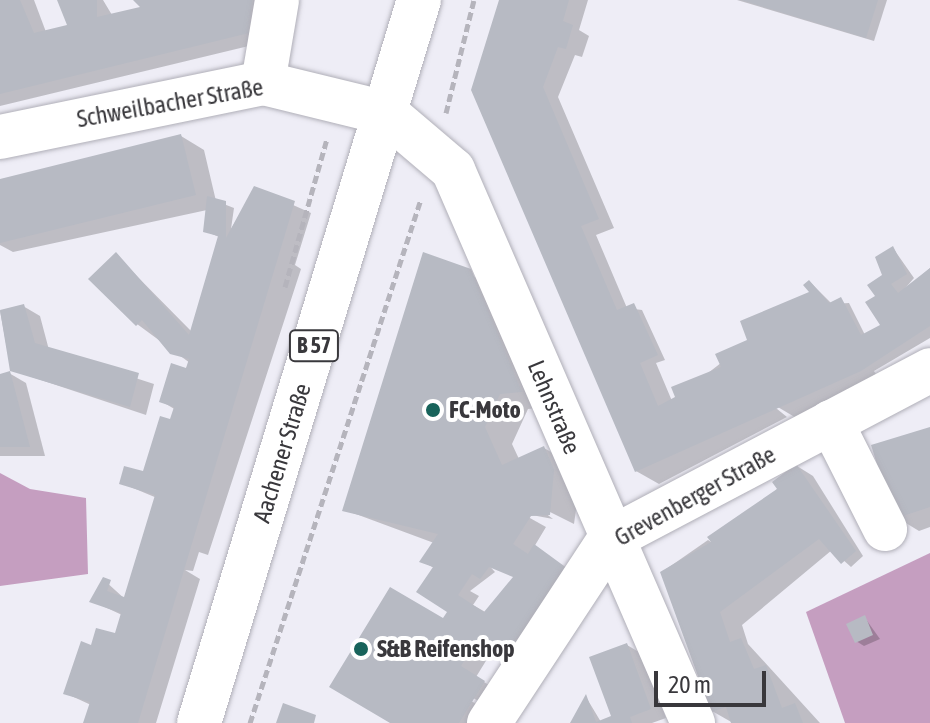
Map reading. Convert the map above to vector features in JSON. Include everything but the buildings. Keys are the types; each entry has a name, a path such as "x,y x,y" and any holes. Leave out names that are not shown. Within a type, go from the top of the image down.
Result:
{"street":[{"path":"263,83 277,0"},
{"name":"Aachener Straße","path":"199,723 419,0"},
{"name":"Schweilbacher Straße","path":"0,137 263,83 386,113"},
{"name":"Lehnstraße","path":"386,113 437,152 453,170 610,539 693,723"},
{"name":"Grevenberger Straße","path":"489,723 610,539 930,370"},
{"path":"831,422 885,529"}],"path":[{"path":"250,723 437,152 474,0"}],"shaded area":[{"path":"0,473 30,489 86,498 88,574 0,586"},
{"path":"930,553 930,723 845,723 806,612"}],"place":[{"name":"FC-Moto","path":"433,410"},
{"name":"S&B Reifenshop","path":"361,649"}]}
